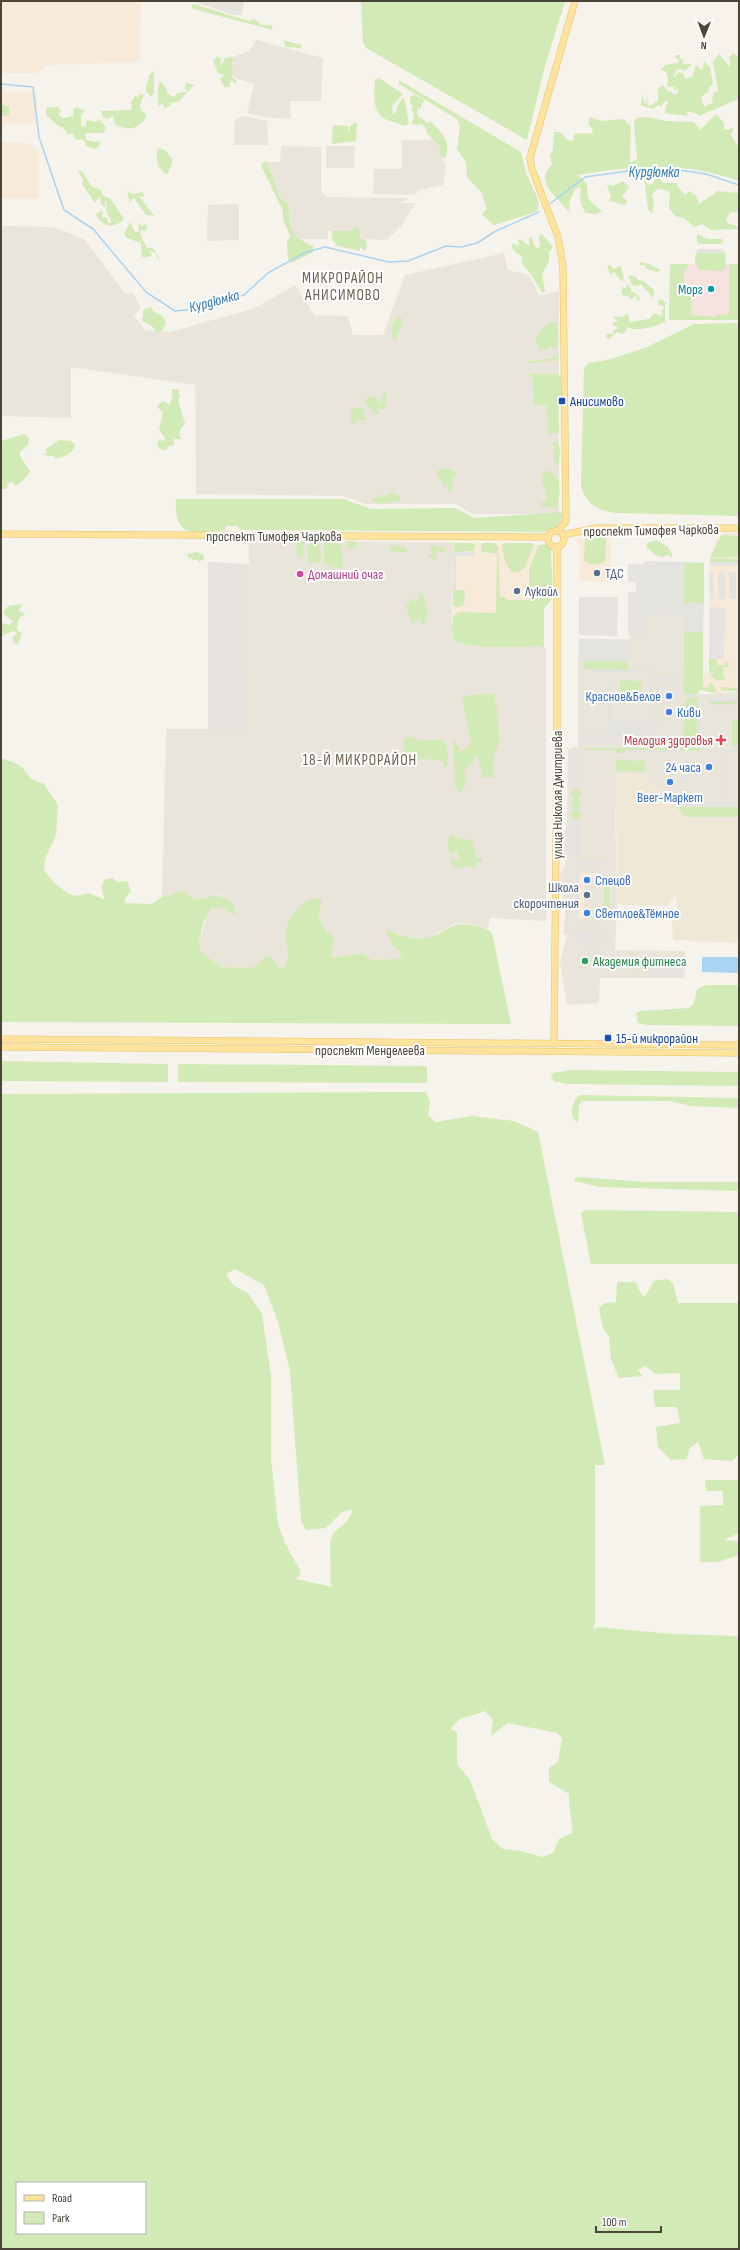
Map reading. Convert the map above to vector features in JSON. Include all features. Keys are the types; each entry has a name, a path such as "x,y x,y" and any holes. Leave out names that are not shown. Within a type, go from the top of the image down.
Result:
{"main road":[{"path":"560,533 551,532 548,537 550,544 557,547 563,542 560,533 566,521 563,267 558,237 532,170 530,158 574,1"},
{"name":"проспект Тимофея Чаркова","path":"560,533 608,528 739,528"},
{"name":"проспект Тимофея Чаркова","path":"1,534 548,537"},
{"name":"улица Николая Дмитриева","path":"554,1044 558,745 557,547"},
{"name":"проспект Менделеева","path":"1,1039 739,1045"},
{"path":"177,1041 177,1048"},
{"name":"проспект Менделеева","path":"1,1047 739,1053"}],"shaded area":[{"path":"1,1 141,1 140,62 47,65 37,73 1,73"},
{"path":"192,1 244,1 242,15 234,15"},
{"path":"256,40 323,58 321,101 290,101 291,119 272,118 247,113 254,84 231,77 229,63 233,63 233,57 249,51"},
{"path":"1,92 37,93 37,124 1,123"},
{"path":"243,116 267,121 268,145 234,145 235,119"},
{"path":"402,140 433,140 439,146 441,158 446,166 443,185 420,190 413,195 373,194 374,169 402,169"},
{"path":"1,142 26,143 39,151 39,199 1,198"},
{"path":"281,146 321,147 321,191 327,197 408,198 402,203 416,203 401,226 387,240 359,239 358,227 349,231 328,231 328,239 297,239 293,233 289,210 280,198 267,162 280,162"},
{"path":"326,146 355,146 354,168 326,168"},
{"path":"239,204 239,240 207,241 208,205"},
{"path":"1,226 53,227 85,240 125,293 133,293 141,308 134,315 145,330 170,332 255,308 295,285 314,315 348,316 353,335 383,335 405,275 504,253 508,270 529,275 539,296 559,291 559,514 473,514 456,504 367,504 343,496 196,494 195,385 71,367 71,418 1,416"},
{"path":"698,249 722,249 725,253 696,253"},
{"path":"670,264 739,264 739,320 669,320"},
{"path":"725,533 739,533 739,688 721,687 723,693 715,693 717,691 716,688 703,688 703,674 709,671 709,562 717,538"},
{"path":"593,534 615,534 611,539 611,582 579,581 580,547 575,539"},
{"path":"249,540 273,543 274,541 457,542 453,544 452,636 461,644 539,646 546,649 546,921 490,918 488,928 462,923 453,924 432,937 423,938 408,937 387,930 392,945 402,954 397,959 372,960 363,953 331,958 327,933 319,918 322,905 286,947 288,958 284,967 279,968 271,957 263,958 256,966 248,968 222,967 201,952 199,943 208,912 215,907 222,907 232,914 236,909 231,902 219,895 196,900 190,896 171,894 162,897 166,729 248,729"},
{"path":"454,543 484,543 482,544 484,554 497,553 496,545 504,543 539,545 534,557 538,614 459,612 453,616"},
{"path":"453,552 474,552 474,556 456,556 456,590 453,590"},
{"path":"645,561 684,562 684,603 704,604 703,632 684,632 684,615 648,615 647,635 628,635 628,593 636,591 636,582 628,582 628,564 642,564"},
{"path":"208,562 249,564 248,729 208,730"},
{"path":"711,562 739,562 739,566 712,566"},
{"path":"710,572 713,572 714,599 710,599"},
{"path":"718,572 725,572 725,599 718,599"},
{"path":"729,572 736,572 736,599 729,599"},
{"path":"579,597 618,597 617,636 579,635"},
{"path":"710,607 725,608 724,659 709,659"},
{"path":"648,615 684,615 683,691 685,694 712,694 739,691 739,819 686,818 645,776 641,774 615,808 617,905 615,950 685,951 685,978 600,978 599,1003 567,1005 560,962 567,935 564,934 566,908 562,899 564,888 558,879 566,864 562,849 565,846 563,835 567,821 568,749 578,746 578,661 583,661 583,669 629,670 630,635 647,635"},
{"path":"579,639 630,639 630,661 578,661"},
{"path":"591,669 629,670 630,673 591,672"},
{"path":"634,669 654,670 655,673 632,673"},
{"path":"649,677 653,678 653,743 649,743"},
{"path":"658,677 677,677 676,682 658,682"},
{"path":"608,681 611,681 611,721 647,722 647,743 607,743"},
{"path":"656,687 658,687 658,732 656,732"},
{"path":"711,699 737,699 734,702 710,702"},
{"path":"683,701 683,741 680,739 681,703"},
{"path":"710,706 734,706 735,709 710,709"},
{"path":"697,718 701,719 701,742 697,742"},
{"path":"582,728 604,729 604,733 582,732"},
{"path":"581,736 604,736 604,743 581,743"},
{"path":"626,750 682,750 682,753 624,753"},
{"path":"707,750 739,750 739,753 707,753"},
{"path":"570,753 582,753 582,759 570,759"},
{"path":"683,759 689,759 689,795 682,795"},
{"path":"722,759 728,759 728,795 721,795"},
{"path":"570,763 582,763 582,770 570,770"},
{"path":"570,773 582,773 582,781 570,781"},
{"path":"616,773 641,774 645,776 686,818 739,819 739,930 737,943 673,940 672,920 677,918 676,896 667,906 617,905"},
{"path":"672,801 739,802 739,806 676,805"},
{"path":"569,821 581,821 581,857 569,857"},
{"path":"576,861 605,861 605,865 576,865"},
{"path":"579,869 601,869 601,873 579,873"},
{"path":"567,873 569,874 568,923 567,934 564,934"},
{"path":"576,873 579,873 578,922 600,924 600,927 579,927 575,923"},
{"path":"579,873 598,873 598,878 584,878 584,919 578,919"},
{"path":"574,931 604,931 604,938 574,938"},
{"path":"575,941 604,941 604,946 576,945"},
{"path":"649,956 683,957 683,974 649,974"}],"green space":[{"path":"361,1 565,1 545,66 527,140 366,48 363,43"},
{"path":"193,4 249,21 254,19 262,25 271,25 273,30 193,9 191,6"},
{"path":"283,40 302,45 301,48 286,47"},
{"path":"739,50 739,99 699,116 698,114 686,111 688,116 664,113 668,102 666,100 661,107 659,105 652,109 641,105 642,95 645,104 648,95 647,104 650,106 658,101 658,88 663,85 668,92 670,91 675,95 678,93 678,87 675,92 674,87 667,86 668,79 666,72 661,70 665,65 678,63 679,60 675,58 675,55 680,55 680,59 684,59 682,64 692,64 685,71 682,69 676,70 674,77 679,72 683,73 685,79 692,77 696,65 702,70 704,61 710,67 713,83 708,92 701,97 704,107 712,103 713,93 718,91 713,62 719,54 729,66 731,64 729,58 733,53 737,56"},
{"path":"217,56 222,59 220,63 222,65 225,58 233,57 233,63 229,63 233,68 231,77 237,81 235,83 231,80 229,87 224,87 220,79 224,75 218,73 213,61"},
{"path":"154,71 154,93 151,97 146,91 146,84 148,83 149,75"},
{"path":"379,78 403,94 392,106 393,114 404,97 409,124 403,126 387,120 378,112 374,91 375,80"},
{"path":"399,80 521,152 526,173 538,199 539,205 536,212 494,225 482,214 487,209 481,192 467,177 466,162 457,149 460,127 457,119 399,84"},
{"path":"160,81 166,88 167,93 173,97 178,93 187,92 185,88 186,82 194,85 179,101 171,103 170,106 165,108 163,106 164,102 159,106 158,88"},
{"path":"139,94 144,94 140,105 141,110 147,115 141,123 134,128 125,128 115,124 113,116 107,119 103,117 101,111 132,110 131,102 135,96 139,97"},
{"path":"415,95 424,100 420,109 417,108 418,117 422,118 428,124 430,121 438,129 446,141 446,157 441,158 439,146 427,133 426,128 422,124 412,125 414,115 411,108 414,109 410,103 410,97"},
{"path":"1,104 9,107 9,115 1,116"},
{"path":"58,107 61,111 58,114 63,118 74,116 73,110 76,107 85,110 81,116 81,126 86,127 87,120 96,122 99,120 106,127 103,133 85,133 86,140 95,142 98,140 101,143 96,149 87,147 83,139 76,140 73,134 67,134 63,127 60,127 46,115 46,108"},
{"path":"716,114 724,123 724,130 734,128 731,135 739,148 739,181 698,170 659,167 620,169 578,175 586,184 587,195 592,203 602,211 596,214 585,213 580,200 581,187 575,189 569,203 570,213 555,197 547,184 545,178 547,171 552,165 550,155 553,150 554,132 560,132 567,140 573,141 574,134 592,134 593,130 588,123 590,117 601,121 623,119 631,126 630,162 637,160 634,123 636,118 646,117 666,121 694,122 700,130"},
{"path":"357,123 356,141 332,144 333,125 348,126 349,134 350,126"},
{"path":"158,148 165,150 173,160 168,173 165,174 157,162"},
{"path":"264,161 267,162 280,198 287,203 294,233 313,246 313,252 292,263 288,259 287,242 290,236 283,220 283,211 261,166"},
{"path":"78,171 82,171 91,186 101,190 103,196 110,198 124,219 117,224 109,225 105,224 99,219 96,215 101,211 103,212 102,217 105,217 109,223 112,223 106,211 107,202 105,202 105,207 101,205 100,195 95,203 82,184 83,180"},
{"path":"644,177 648,185 653,183 657,177 664,183 676,183 681,191 686,195 689,191 696,196 699,204 718,191 739,193 739,213 731,212 726,219 729,224 736,225 738,229 711,230 702,224 694,227 684,218 675,216 669,208 670,192 658,188 652,195 654,203 652,214 648,209"},
{"path":"623,181 629,187 622,197 627,201 625,205 609,201 611,197 607,184 613,186"},
{"path":"127,191 133,194 143,192 144,197 139,196 154,216 146,215 135,199 132,199 130,203"},
{"path":"130,222 135,232 139,232 138,222 142,226 146,224 147,227 145,231 141,230 140,234 147,248 153,248 160,259 157,258 156,253 149,251 152,255 149,257 142,257 141,243 127,238 124,234"},
{"path":"358,227 360,239 366,240 367,247 365,251 360,247 360,251 337,246 332,239 332,231 349,231"},
{"path":"541,233 553,247 549,252 549,261 542,274 545,291 543,293 522,264 522,256 516,253 512,247 513,243 517,246 520,244 517,241 520,239 529,246 529,237 531,237 534,245 538,249 540,244 538,236 540,237"},
{"path":"697,234 708,239 722,239 723,242 721,244 699,244 697,242"},
{"path":"696,253 725,253 726,268 721,271 698,270 695,262"},
{"path":"640,262 649,264 661,270 657,272 647,269 645,265 640,265"},
{"path":"610,264 613,269 621,266 624,279 621,281 614,272 611,275 607,267"},
{"path":"670,264 690,264 684,271 684,292 691,295 691,315 714,317 717,315 729,314 729,264 739,264 739,320 669,320"},
{"path":"628,275 643,281 654,290 653,298 640,283 639,286 632,285"},
{"path":"627,284 631,288 631,291 639,296 640,300 638,301 635,295 632,300 628,296 622,295 622,287 626,288"},
{"path":"661,299 667,304 665,304 665,322 657,326 646,328 635,329 627,327 626,331 622,334 617,332 609,339 606,337 607,334 613,334 614,330 617,329 617,326 612,326 614,322 617,322 613,316 625,317 624,315 626,313 629,316 629,322 649,319 654,313 661,316 664,306 658,305 658,301"},
{"path":"151,307 155,313 162,316 166,323 163,330 157,333 152,326 141,320 143,310"},
{"path":"397,316 402,318 396,341 392,338 392,327"},
{"path":"548,323 558,323 557,341 559,343 555,349 550,347 546,350 539,349 538,344 535,343 539,333"},
{"path":"739,323 739,516 616,513 594,506 586,498 581,486 584,368 589,363 607,360 645,348 694,324"},
{"path":"558,354 559,359 555,360 531,363 526,362 552,358"},
{"path":"530,374 557,374 561,377 561,395 558,397 559,432 556,434 549,434 546,405 534,405 533,379"},
{"path":"172,389 178,389 180,397 178,400 185,423 179,432 181,439 174,439 174,445 169,446 166,450 159,449 157,442 160,439 163,442 165,438 159,429 163,412 157,407 164,401 169,405 172,399"},
{"path":"384,392 388,395 385,400 386,406 384,409 378,408 378,411 381,414 375,414 364,402 369,396 377,398 377,402 380,403"},
{"path":"364,408 363,415 367,418 366,421 358,419 356,423 351,423 351,409"},
{"path":"24,434 29,438 28,445 20,452 20,456 30,471 22,482 15,486 13,482 8,483 7,489 1,489 1,441"},
{"path":"59,440 71,441 75,445 74,448 68,454 58,459 53,456 43,455 47,453 46,449"},
{"path":"558,442 560,450 559,463 557,465 553,459 555,453 552,450 555,448 552,443"},
{"path":"450,469 457,473 452,479 452,483 454,484 451,493 447,490 448,485 443,485 441,479 436,477 438,470"},
{"path":"549,470 558,480 560,491 557,507 555,508 541,506 539,504 545,501 547,497 541,477 544,472"},
{"path":"390,492 394,493 394,495 399,495 401,503 397,501 383,504 372,502 373,499 381,495 388,495"},
{"path":"176,499 344,499 371,509 455,508 474,518 561,512 563,517 556,528 544,532 240,530 238,526 227,526 225,530 195,532 188,531 182,527 178,521"},
{"path":"605,534 606,538 605,560 597,564 592,564 584,560 585,535"},
{"path":"722,535 739,536 739,557 710,557"},
{"path":"657,540 668,547 672,554 672,558 668,555 663,557 657,556 646,547 647,543"},
{"path":"298,541 304,542 303,558 299,557 296,552"},
{"path":"311,541 320,543 321,559 317,563 308,562 308,546"},
{"path":"324,541 341,541 343,568 329,567 328,563 324,563"},
{"path":"346,541 355,541 358,548 347,548"},
{"path":"454,543 475,544 474,551 453,552"},
{"path":"484,543 494,543 498,547 500,597 506,597 508,600 529,600 529,569 539,545 546,544 551,549 553,598 544,608 544,649 539,646 494,647 470,645 461,643 453,638 453,616 459,612 496,613 497,554 482,552 481,545"},
{"path":"504,543 531,543 534,545 525,567 520,572 512,572 505,562 502,545"},
{"path":"392,545 407,548 406,552 392,552 389,550"},
{"path":"432,546 437,546 439,548 444,546 445,553 438,551 435,561 428,556 433,554 430,549"},
{"path":"197,552 204,555 204,559 199,562 197,560 192,560 192,557 190,559 186,554"},
{"path":"709,558 739,559 739,562 712,562 712,566"},
{"path":"684,562 704,563 704,604 684,603"},
{"path":"453,590 465,590 464,605 458,607 453,605"},
{"path":"420,594 423,594 428,614 424,626 419,618 416,622 412,623 406,607 411,598 417,603"},
{"path":"23,604 18,611 26,614 21,616 19,620 17,630 22,633 18,644 15,644 12,638 17,633 14,631 1,636 1,623 9,625 13,622 3,613 8,606"},
{"path":"684,632 703,632 703,687 708,688 710,682 717,691 715,693 699,690 699,694 685,694 683,691"},
{"path":"709,659 717,659 717,665 725,665 725,662 729,663 728,667 723,668 723,677 725,677 725,680 716,680 713,678 709,668"},
{"path":"583,661 628,661 629,670 583,669"},
{"path":"620,680 641,681 641,698 620,698"},
{"path":"721,687 739,688 739,691 721,691"},
{"path":"478,694 494,694 498,716 499,743 494,754 494,778 482,777 478,755 464,771 466,785 459,793 455,787 453,737 461,752 471,744 462,697"},
{"path":"685,698 698,698 698,713 701,715 701,719 698,718 698,742 701,742 700,744 683,743"},
{"path":"737,699 737,704 710,704 710,702 734,702"},
{"path":"732,720 739,720 739,746 732,746"},
{"path":"412,737 418,741 442,739 447,748 447,767 444,768 444,763 440,761 431,759 407,758 405,764 404,738"},
{"path":"584,748 701,748 699,751 626,750 624,753 617,753 613,750 585,750"},
{"path":"1,758 13,762 23,768 31,779 44,784 58,805 56,835 45,859 44,870 54,883 69,894 77,896 89,893 105,900 101,887 104,880 112,878 118,882 127,881 131,891 124,900 125,903 152,904 162,897 182,891 196,900 220,896 234,905 236,913 232,914 222,907 211,909 203,923 199,943 201,952 222,967 248,968 256,966 265,957 271,957 279,968 284,967 288,958 285,932 290,917 303,903 315,898 322,901 319,918 327,933 334,936 331,958 363,953 372,960 397,959 402,954 392,945 386,931 387,930 405,936 419,938 432,937 452,926 466,924 483,927 492,933 511,1024 1,1022"},
{"path":"616,760 645,761 645,772 616,771"},
{"path":"574,789 578,789 580,790 580,798 574,799 571,796 571,792"},
{"path":"574,799 578,799 580,800 580,808 574,809 571,806 571,802"},
{"path":"677,807 739,807 739,817 686,817"},
{"path":"574,810 578,810 580,811 580,819 574,820 571,817 571,813"},
{"path":"450,835 456,836 459,839 472,840 476,856 482,858 482,861 478,861 473,869 467,865 462,869 453,866 450,858 457,861 460,859 456,850 449,855 448,841"},
{"path":"604,884 609,884 609,915 604,915"},
{"path":"636,957 647,957 647,969 636,969"},
{"path":"706,985 739,985 739,1026 647,1025 638,1023 636,1013 641,1011 689,1008 694,1003 697,989"},
{"path":"1,1061 168,1064 168,1082 1,1081"},
{"path":"178,1064 427,1066 427,1083 178,1082"},
{"path":"571,1070 739,1072 739,1086 570,1084 555,1082 551,1078 553,1073"},
{"path":"426,1092 430,1102 428,1115 435,1122 472,1116 514,1121 538,1132 605,1465 595,1465 595,1623 593,1630 598,1627 672,1634 739,1636 739,2249 1,2249 1,1094","holes":["235,1269 264,1285 278,1322 290,1371 301,1521 306,1530 326,1528 342,1512 353,1509 346,1522 337,1529 331,1539 330,1583 333,1587 296,1579 300,1575 300,1570 285,1543 278,1525 271,1458 271,1376 262,1314 248,1293 233,1285 226,1274","485,1711 493,1720 491,1736 508,1723 557,1733 562,1738 558,1762 549,1768 549,1782 569,1794 572,1833 559,1839 553,1853 542,1857 521,1851 503,1849 492,1839 470,1780 457,1764 457,1732 450,1729 460,1719"]},
{"path":"579,1095 739,1098 739,1108 690,1106 670,1101 582,1101 579,1105 578,1122 573,1116 572,1108"},
{"path":"576,1177 648,1182 739,1182 739,1191 600,1187 574,1181"},
{"path":"586,1210 739,1212 739,1264 591,1264 581,1213"},
{"path":"667,1279 673,1283 678,1303 739,1303 739,1454 732,1461 704,1459 698,1442 690,1448 686,1459 671,1460 658,1447 656,1427 680,1423 677,1407 655,1407 653,1390 680,1390 680,1373 656,1374 645,1366 638,1370 642,1376 619,1378 611,1359 609,1337 603,1328 599,1308 605,1303 616,1302 617,1282 635,1282 643,1297 648,1292 654,1281"},
{"path":"705,1480 739,1480 739,1533 724,1540 739,1541 739,1555 718,1562 700,1562 700,1506 723,1505 723,1491 706,1491"}],"water":[{"path":"702,957 739,957 739,973 702,972"}],"waterway":[{"name":"Курдюмка","path":"1,84 33,87 39,137 64,210 93,229 146,292 175,311 193,309 244,295 268,273 304,253 325,247 389,262 408,261 446,246 461,247 477,243 496,231 539,212"},
{"name":"Курдюмка","path":"551,203 585,177 642,169 673,169 706,174 739,185"}],"place":[{"name":"Морг","path":"711,289"},
{"name":"Анисимово","path":"562,401"},
{"name":"ТДС","path":"597,573"},
{"name":"Домашний очаг","path":"300,574"},
{"name":"Лукойл","path":"517,591"},
{"name":"Красное&Белое","path":"669,696"},
{"name":"Киви","path":"669,712"},
{"name":"Мелодия здоровья","path":"721,740"},
{"name":"24 часа","path":"709,767"},
{"name":"Beer-Маркет","path":"670,782"},
{"name":"Спецов","path":"587,880"},
{"name":"Школа скорочтения","path":"587,895"},
{"name":"Светлое&Тёмное","path":"587,913"},
{"name":"Академия фитнеса","path":"585,961"},
{"name":"15-й микрорайон","path":"608,1038"}],"district":[{"name":"МИКРОРАЙОН АНИСИМОВО","path":"343,286"},
{"name":"18-Й МИКРОРАЙОН","path":"360,760"}]}
